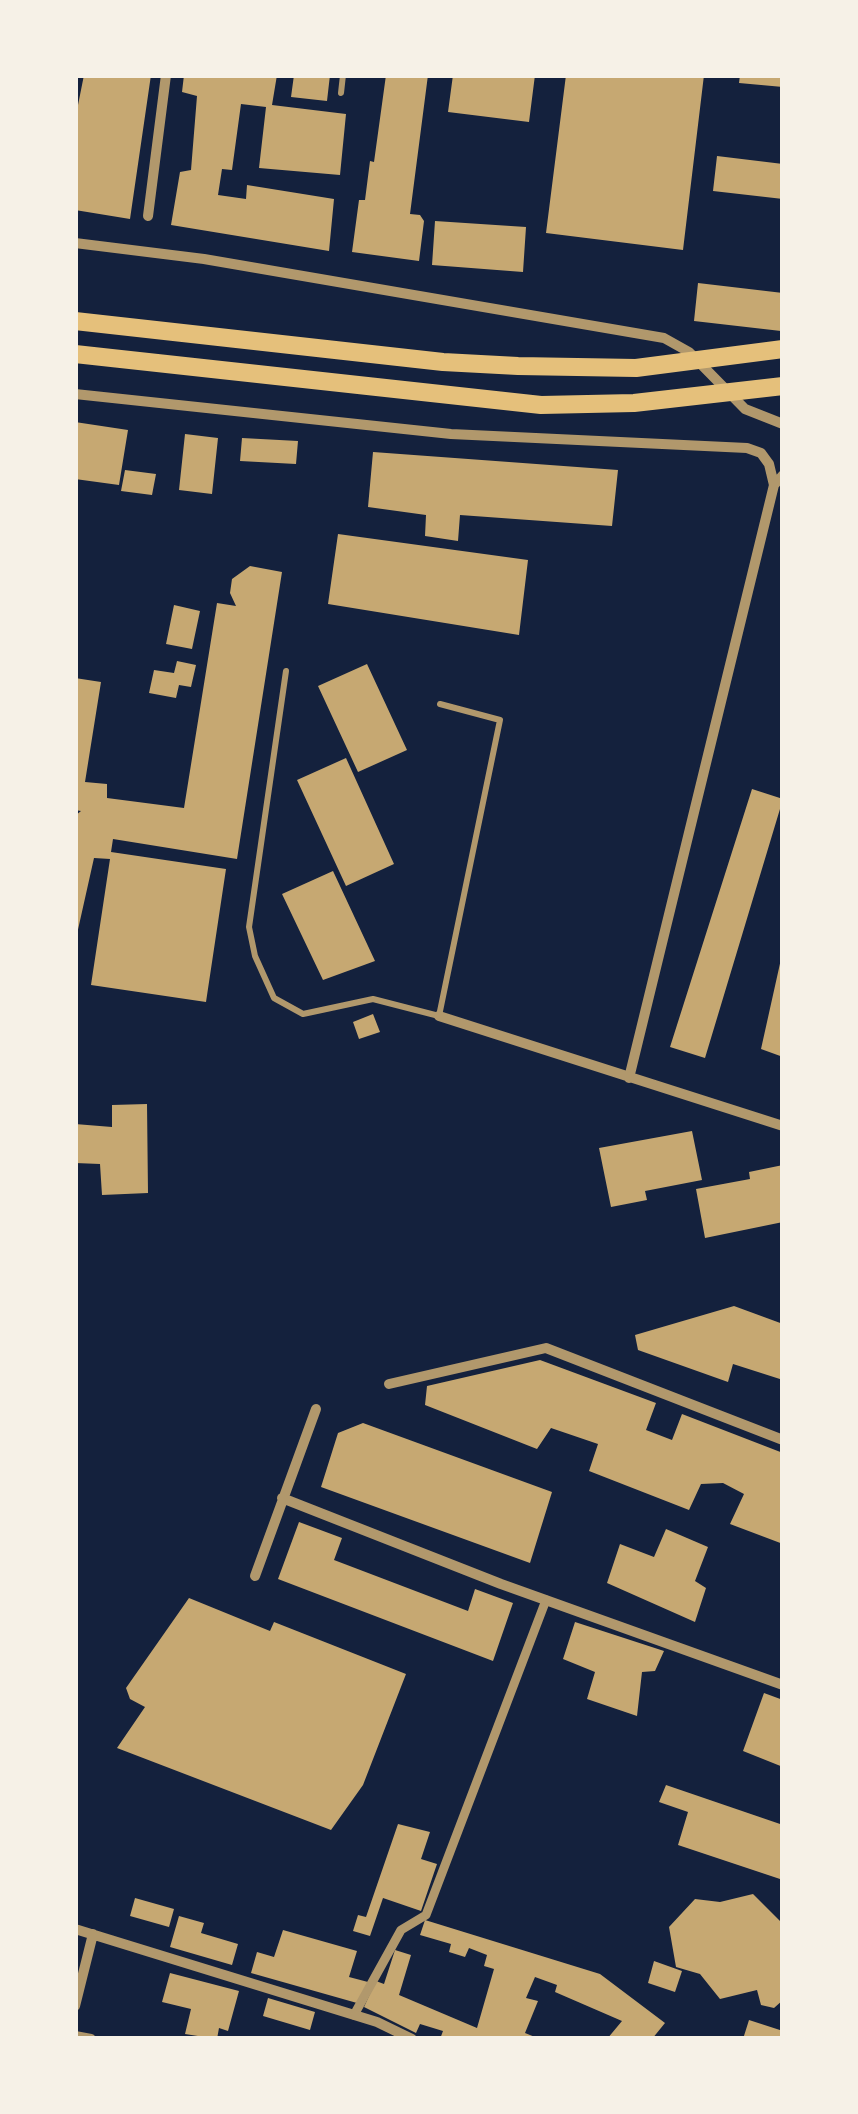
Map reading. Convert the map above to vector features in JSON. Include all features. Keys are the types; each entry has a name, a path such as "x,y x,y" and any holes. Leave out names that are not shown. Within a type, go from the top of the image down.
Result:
{"main road":[{"path":"75,321 442,362 518,366 636,368 783,348"},
{"path":"75,354 541,404 634,403 783,386"}],"street":[{"path":"148,216 166,75"},
{"path":"75,243 204,258 664,338 688,352 745,409 783,424"},
{"path":"75,394 451,434 747,448 761,453 769,464 774,485 629,1078"},
{"path":"774,485 783,475"},
{"path":"440,1016 783,1126"},
{"path":"389,1384 546,1348 783,1440"},
{"path":"255,1576 316,1410"},
{"path":"282,1498 546,1600 783,1685"},
{"path":"354,2015 401,1930 426,1915 546,1600"},
{"path":"75,1929 354,2015 412,2039"},
{"path":"75,2006 93,1934"},
{"path":"75,2036 91,2039"}],"lane":[{"path":"340,94 343,75"},
{"path":"286,671 249,927 255,956 274,998 302,1014 372,1000 440,1016 500,720 440,704"}],"building":[{"path":"84,75 151,75 130,219 75,210 75,120"},
{"path":"184,75 277,75 272,105 346,114 340,175 259,168 266,107 241,104 232,170 222,169 218,195 246,199 247,185 334,199 329,251 171,225 180,172 191,170 197,96 182,92"},
{"path":"294,75 330,75 327,101 291,97"},
{"path":"386,75 428,75 410,214 420,215 424,221 419,261 352,252 359,200 365,200 370,161 374,162"},
{"path":"453,75 535,75 529,122 448,112"},
{"path":"566,75 704,75 683,250 546,233"},
{"path":"740,75 783,75 783,87 739,83"},
{"path":"717,156 783,164 783,199 713,191"},
{"path":"435,221 526,227 523,272 432,265"},
{"path":"698,283 783,293 781,331 694,321"},
{"path":"75,422 128,430 119,485 75,479"},
{"path":"185,434 218,438 212,494 179,490"},
{"path":"242,438 298,441 296,464 240,461"},
{"path":"373,452 618,470 612,526 460,515 458,541 425,536 426,515 368,507"},
{"path":"125,470 156,474 152,495 121,491"},
{"path":"338,534 528,560 519,635 328,604"},
{"path":"250,566 282,572 237,859 113,839 111,852 226,869 206,1002 91,985 110,859 94,858 75,943 75,816 81,811 75,810 75,678 101,682 85,782 107,784 107,798 184,808 217,603 236,606 230,593 232,579"},
{"path":"174,605 200,611 192,649 166,644"},
{"path":"177,661 196,665 191,687 179,685 176,698 149,693 154,670 174,673"},
{"path":"367,664 407,750 358,772 318,686"},
{"path":"346,758 394,864 346,886 297,780"},
{"path":"752,789 783,799 705,1058 670,1047"},
{"path":"333,871 375,961 323,980 282,894"},
{"path":"783,959 783,1057 761,1049"},
{"path":"373,1014 380,1032 359,1039 353,1022"},
{"path":"147,1104 148,1193 102,1195 100,1164 75,1163 75,1124 112,1127 112,1105"},
{"path":"692,1131 702,1180 645,1191 647,1200 611,1207 599,1148"},
{"path":"783,1165 783,1222 705,1238 696,1189 750,1179 749,1172"},
{"path":"734,1306 783,1324 783,1380 733,1364 728,1382 638,1350 635,1335"},
{"path":"540,1360 656,1403 646,1430 672,1440 682,1414 783,1453 783,1544 730,1524 744,1494 723,1483 701,1484 689,1510 589,1471 598,1444 551,1428 537,1449 425,1405 427,1386"},
{"path":"363,1423 552,1492 530,1563 321,1487 338,1433"},
{"path":"299,1522 342,1538 334,1560 468,1611 475,1589 513,1603 493,1661 278,1579"},
{"path":"666,1529 708,1547 695,1581 706,1588 695,1622 607,1583 620,1544 654,1557"},
{"path":"189,1598 270,1631 274,1622 406,1674 363,1785 331,1830 117,1748 145,1707 130,1699 126,1688"},
{"path":"575,1622 664,1651 655,1671 642,1672 637,1716 587,1699 595,1672 563,1659"},
{"path":"764,1693 783,1700 783,1767 743,1751"},
{"path":"666,1785 783,1825 783,1880 678,1845 688,1812 659,1802"},
{"path":"398,1824 430,1832 421,1859 437,1864 421,1911 383,1898 370,1936 353,1931 358,1915 366,1917"},
{"path":"753,1894 783,1924 783,2000 774,2008 761,2005 757,1990 720,1999 700,1974 676,1967 669,1927 695,1899 720,1902"},
{"path":"135,1898 174,1909 169,1927 130,1916"},
{"path":"179,1916 204,1923 201,1933 238,1944 232,1965 170,1947"},
{"path":"425,1920 600,1974 665,2023 652,2039 607,2039 622,2021 555,1992 557,1985 535,1977 526,1998 538,2001 525,2033 540,2039 440,2039 443,2031 420,2024 416,2033 364,2007 376,1981 384,1984 395,1950 411,1955 399,1995 477,2028 494,1969 484,1966 487,1955 469,1948 465,1957 449,1952 451,1944 420,1935"},
{"path":"283,1930 357,1951 349,1977 368,1982 357,2003 251,1973 257,1952 274,1957"},
{"path":"654,1961 682,1971 675,1992 648,1983"},
{"path":"170,1973 239,1991 228,2031 219,2028 217,2039 185,2034 191,2009 162,2002"},
{"path":"268,1998 315,2012 310,2030 263,2016"},
{"path":"749,2020 783,2031 783,2039 743,2039"}]}
